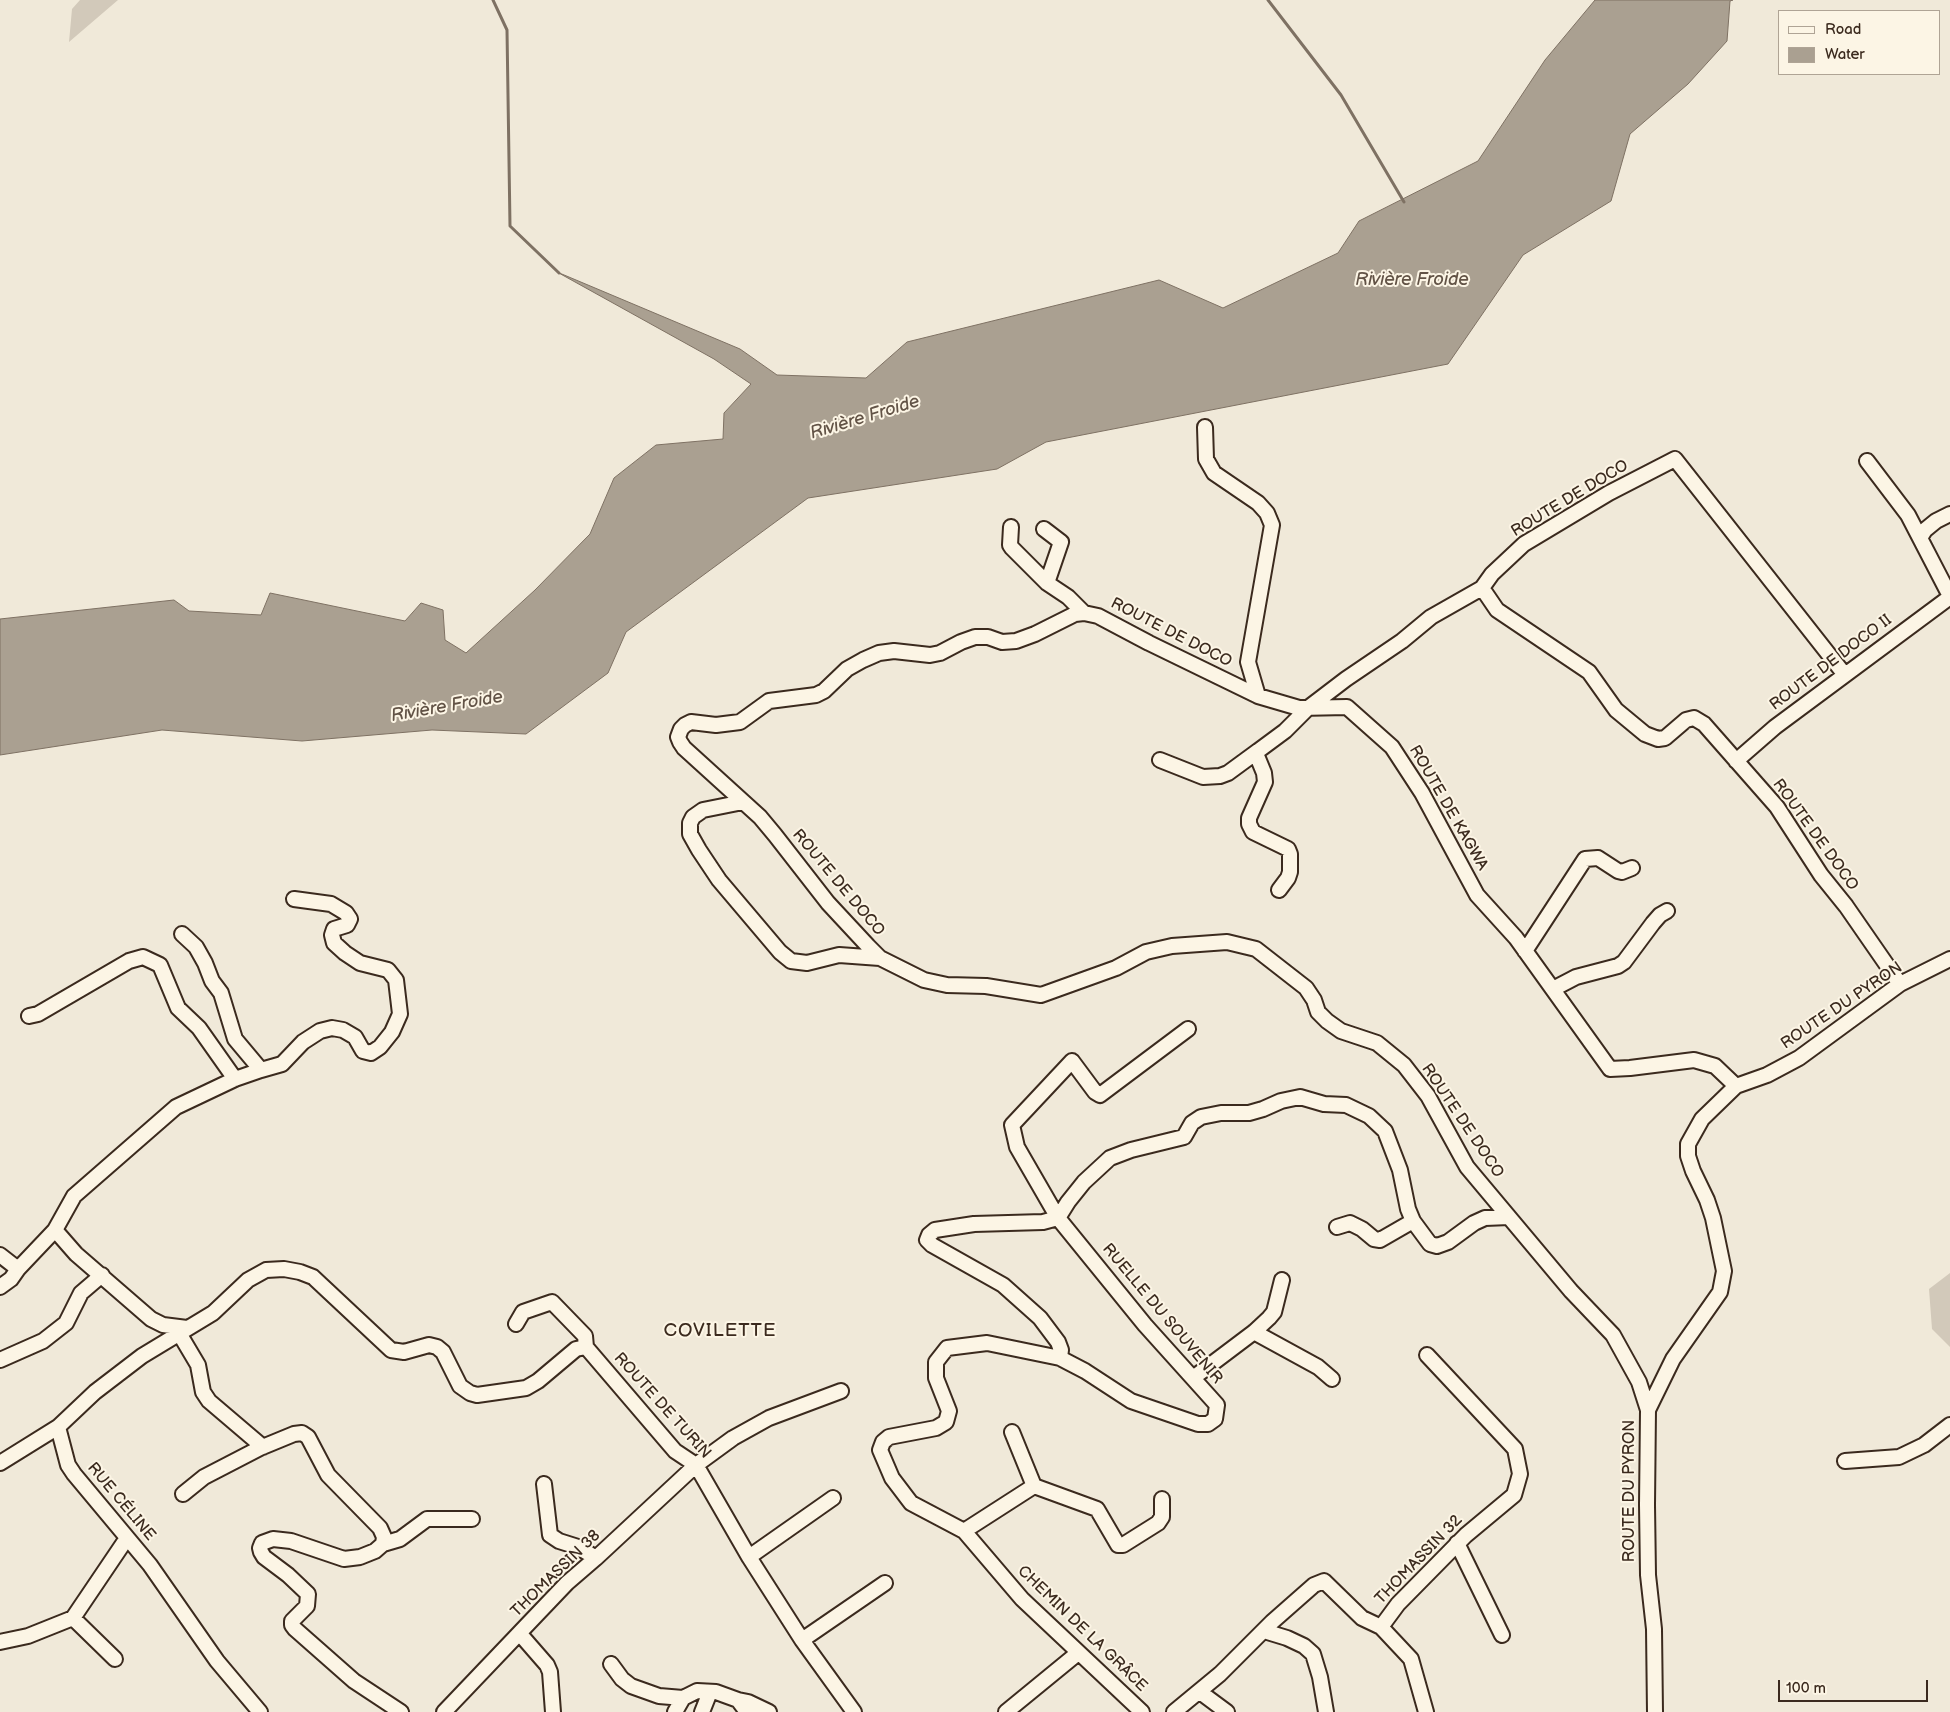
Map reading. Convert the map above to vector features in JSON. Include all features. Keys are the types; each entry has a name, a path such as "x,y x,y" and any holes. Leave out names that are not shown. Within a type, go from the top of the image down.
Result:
{"street":[{"path":"1205,427 1206,459 1214,473 1258,503 1267,513 1272,525 1248,662 1258,696"},
{"name":"ROUTE DE DOCO","path":"1845,675 1675,460 1609,493 1524,544 1492,574 1482,588 1497,610 1590,672 1616,710 1646,734 1658,739 1666,738 1686,720 1694,718 1704,724 1776,807 1821,875 1846,906 1900,984"},
{"path":"1867,460 1908,515 1950,596"},
{"path":"1920,538 1930,526 1950,514"},
{"path":"1011,526 1010,545 1012,548 1084,613"},
{"path":"1044,530 1061,542 1048,582"},
{"path":"1160,760 1203,777 1220,776 1228,773 1285,731 1308,708 1346,679 1402,641 1431,617 1482,588"},
{"name":"ROUTE DE DOCO II","path":"1736,761 1775,727 1950,596"},
{"name":"ROUTE DE DOCO","path":"1258,696 1098,616 1084,613 1075,614 1035,634 1016,641 1002,642 988,637 975,637 940,653 930,655 894,651 879,653 847,669 824,691 816,695 769,702 740,722 716,725 691,722 681,729 678,736 680,742 776,834 828,903 880,958 924,980 948,985 986,986 1041,994 1081,982 1116,968 1146,952 1172,946 1228,942 1256,948 1306,988 1314,1000 1318,1012 1327,1021 1341,1031 1377,1043 1404,1065 1428,1096 1467,1166 1571,1291 1613,1335 1639,1382 1648,1410"},
{"name":"ROUTE DE KAGWA","path":"1258,696 1299,708 1347,707 1392,747 1422,793 1477,895 1525,950 1610,1069 1694,1060 1715,1066 1736,1086"},
{"path":"1258,751 1257,756 1264,773 1265,782 1249,818 1249,824 1253,832 1288,849 1290,854 1290,872 1280,890"},
{"path":"743,802 703,810 693,817 690,824 690,834 698,850 719,880 780,952 791,961 807,963 839,955 880,958"},
{"path":"1525,950 1585,859 1598,858 1622,872 1632,868"},
{"path":"0,1287 11,1279 55,1230 74,1196 176,1108 235,1079 282,1064 303,1042 320,1031 332,1028 343,1030 355,1037 363,1051 371,1053 380,1047 392,1032 400,1014 396,980 388,970 360,963 334,943 332,935 334,929 348,925 350,919 346,913 331,904 294,899"},
{"path":"1553,989 1576,977 1618,966 1624,962 1660,915 1667,911"},
{"path":"182,934 196,948 205,963 212,982 220,993 235,1039 261,1070"},
{"path":"29,1016 38,1014 122,965 143,957 160,965 178,1008 198,1028 235,1079"},
{"name":"ROUTE DU PYRON","path":"1656,1712 1654,1630 1648,1549 1648,1410 1673,1360 1720,1292 1724,1271 1713,1218 1707,1200 1693,1171 1688,1156 1688,1144 1702,1119 1736,1086 1767,1075 1799,1058 1900,984 1950,959"},
{"name":"RUELLE DU SOUVENIR","path":"1060,1358 1085,1371 1132,1401 1198,1424 1208,1424 1215,1419 1217,1405 1145,1325 1058,1218 1017,1147 1012,1126 1072,1061 1095,1092 1100,1095 1188,1030"},
{"path":"1060,1358 1061,1350 1058,1342 1044,1324 1011,1292 932,1245 927,1240 935,1230 945,1228 974,1224 1043,1222 1058,1218 1084,1182 1110,1158 1131,1150 1184,1137 1192,1123 1201,1117 1221,1113 1249,1113 1281,1101 1300,1097 1324,1104 1346,1105 1369,1116 1385,1131 1400,1170 1408,1209 1413,1221 1430,1244 1437,1246 1448,1242 1485,1218 1509,1217"},
{"path":"1337,1227 1350,1223 1362,1229 1374,1239 1380,1240 1413,1221"},
{"path":"55,1230 76,1254 151,1318 180,1332 198,1365 203,1392 209,1401 262,1447"},
{"path":"0,1256 18,1269"},
{"path":"0,1463 58,1427 95,1392 142,1356 213,1313 248,1280 266,1270 284,1269 313,1277 391,1350 404,1352 430,1345 437,1347 443,1352 460,1386 470,1393 477,1395 526,1388 538,1381 576,1349 586,1347"},
{"path":"0,1360 42,1341 66,1323 81,1293 102,1275"},
{"path":"1193,1378 1254,1332 1274,1312 1282,1280"},
{"name":"ROUTE DE TURIN","path":"516,1324 522,1312 552,1302 585,1336 586,1347 675,1451 696,1465 749,1557 802,1640 854,1712"},
{"path":"1254,1332 1318,1368 1332,1379"},
{"name":"CHEMIN DE LA GRÂCE","path":"1060,1358 987,1343 947,1348 936,1362 936,1378 949,1411 946,1422 936,1428 889,1437 883,1442 880,1450 892,1478 911,1503 964,1531 1022,1599 1142,1712"},
{"name":"THOMASSIN 32","path":"1174,1712 1200,1692 1272,1622 1314,1585 1324,1581 1362,1618 1380,1627 1398,1604 1457,1544 1514,1495 1520,1474 1516,1449 1427,1355"},
{"name":"THOMASSIN 38","path":"444,1712 567,1583 696,1465 733,1438 770,1418 841,1391"},
{"path":"1845,1461 1899,1457 1924,1446 1950,1425"},
{"name":"RUE CÉLINE","path":"58,1427 68,1465 150,1565 217,1661 260,1712"},
{"path":"1012,1432 1034,1486 1097,1509 1118,1545 1123,1545 1158,1523 1162,1517 1162,1499"},
{"path":"183,1494 204,1477 262,1447 294,1434 302,1433 308,1437 328,1474 380,1528 384,1537 383,1544"},
{"path":"544,1484 550,1534 559,1541 578,1547 596,1558"},
{"path":"964,1531 1034,1486"},
{"path":"749,1557 833,1498"},
{"path":"401,1712 354,1681 294,1629 292,1621 307,1606 308,1594 288,1575 264,1557 260,1548 262,1543 273,1539 291,1542 344,1560 360,1557 375,1551 383,1544 400,1539 427,1519 472,1519"},
{"path":"0,1642 28,1636 73,1618 127,1538"},
{"path":"1457,1544 1502,1635"},
{"path":"802,1640 885,1583"},
{"path":"73,1618 115,1659"},
{"path":"1380,1627 1411,1659 1426,1712"},
{"path":"1264,1631 1287,1638 1304,1646 1312,1654 1320,1677 1326,1712"},
{"path":"520,1634 547,1665 550,1672 553,1712"},
{"path":"1006,1712 1078,1653"},
{"path":"611,1664 622,1679 631,1686 659,1696 683,1698 697,1691 710,1692 748,1702 769,1712"},
{"path":"702,1712 710,1692"},
{"path":"1200,1692 1227,1712"},
{"path":"675,1712 683,1698"},
{"path":"738,1700 747,1712"}],"shaded area":[{"path":"80,0 118,0 69,42 72,9"},
{"path":"1950,1273 1950,1347 1932,1329 1929,1289"}],"water":[{"name":"Rivière Froide","path":"1595,0 1733,0 1730,1 1727,41 1688,84 1630,134 1611,201 1523,255 1448,364 1046,442 997,469 808,498 626,632 608,673 526,734 432,730 302,741 162,730 0,755 0,619 174,600 189,611 261,615 270,593 405,621 421,603 443,610 445,640 466,653 535,590 590,534 614,478 656,445 723,439 724,413 751,384 714,359 557,272 740,349 777,375 866,378 907,342 1159,280 1223,308 1338,253 1359,221 1478,161 1545,60"}],"waterway":[{"path":"493,0 507,30 510,226 559,273"},
{"path":"1268,0 1341,95 1404,202"}],"district":[{"name":"COVILETTE","path":"720,1331"}]}
